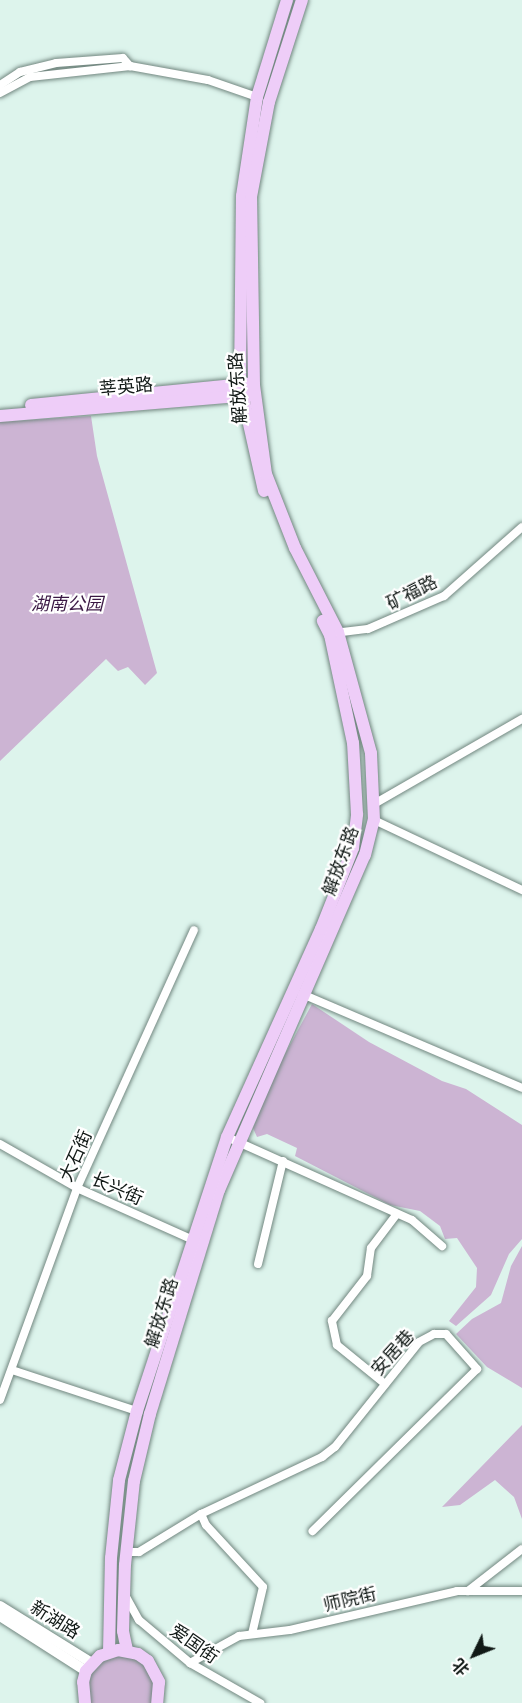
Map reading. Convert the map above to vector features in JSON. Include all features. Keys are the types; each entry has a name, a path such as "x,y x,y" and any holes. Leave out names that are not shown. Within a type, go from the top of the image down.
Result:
{"main road":[{"name":"解放东路","path":"109,1652 111,1558 119,1480 137,1411 193,1240 232,1139 321,929 352,848 357,814 353,743 334,633 287,551 258,476 241,390 242,196 257,97 287,0"},
{"name":"解放东路","path":"126,1650 124,1594 134,1481 150,1414 219,1190 232,1139 302,994 365,855 374,820 371,753 334,633 295,548 266,474 254,390 251,197 269,102 302,0"},
{"name":"莘英路","path":"0,416 241,390"},
{"name":"莘英路","path":"0,408 254,390"},
{"name":"新湖路","path":"0,1606 89,1667"},
{"name":"新湖路","path":"0,1616 89,1667"},
{"path":"85,1703 82,1682 89,1667 109,1652 126,1650 152,1666 161,1700"}],"street":[{"path":"0,85 20,72 45,65 123,58 130,66"},
{"path":"0,93 30,77 130,66 208,80 257,97"},
{"name":"矿福路","path":"334,633 368,630 444,596 522,527"},
{"path":"374,804 522,719"},
{"path":"374,820 522,890"},
{"name":"大石街","path":"0,1400 77,1188 194,930"},
{"path":"302,994 522,1088"},
{"path":"232,1139 396,1215 412,1220 442,1246"},
{"name":"长兴街","path":"1,1146 77,1188 193,1240"},
{"path":"258,1264 283,1161"},
{"path":"385,1384 337,1345 332,1321 368,1276 371,1248 396,1215"},
{"name":"安居巷","path":"126,1552 139,1552 201,1514 322,1457 335,1447 419,1342 434,1334 446,1334 477,1368 313,1531"},
{"path":"12,1370 137,1411"},
{"path":"201,1514 206,1525 263,1587 252,1634"},
{"path":"468,1591 522,1549"},
{"name":"师院街","path":"190,1663 239,1636 468,1591 522,1592"},
{"name":"爱国街","path":"124,1594 139,1620 190,1663 260,1703"}],"green space":[{"name":"湖南公园","path":"91,416 97,456 157,673 145,685 128,667 118,671 106,659 0,761 0,422"},
{"path":"312,1004 369,1042 442,1081 466,1089 522,1125 522,1239 509,1254 491,1295 456,1326 449,1321 476,1287 477,1268 457,1238 445,1239 440,1226 420,1211 390,1205 295,1156 297,1148 267,1134 257,1137 253,1128 277,1069"},
{"path":"522,1246 522,1388 487,1367 456,1334 472,1319 501,1303 511,1266"},
{"path":"522,1425 522,1519 514,1497 495,1480 460,1505 442,1507"},
{"path":"109,1652 148,1661 157,1703 85,1703 83,1684"}]}
